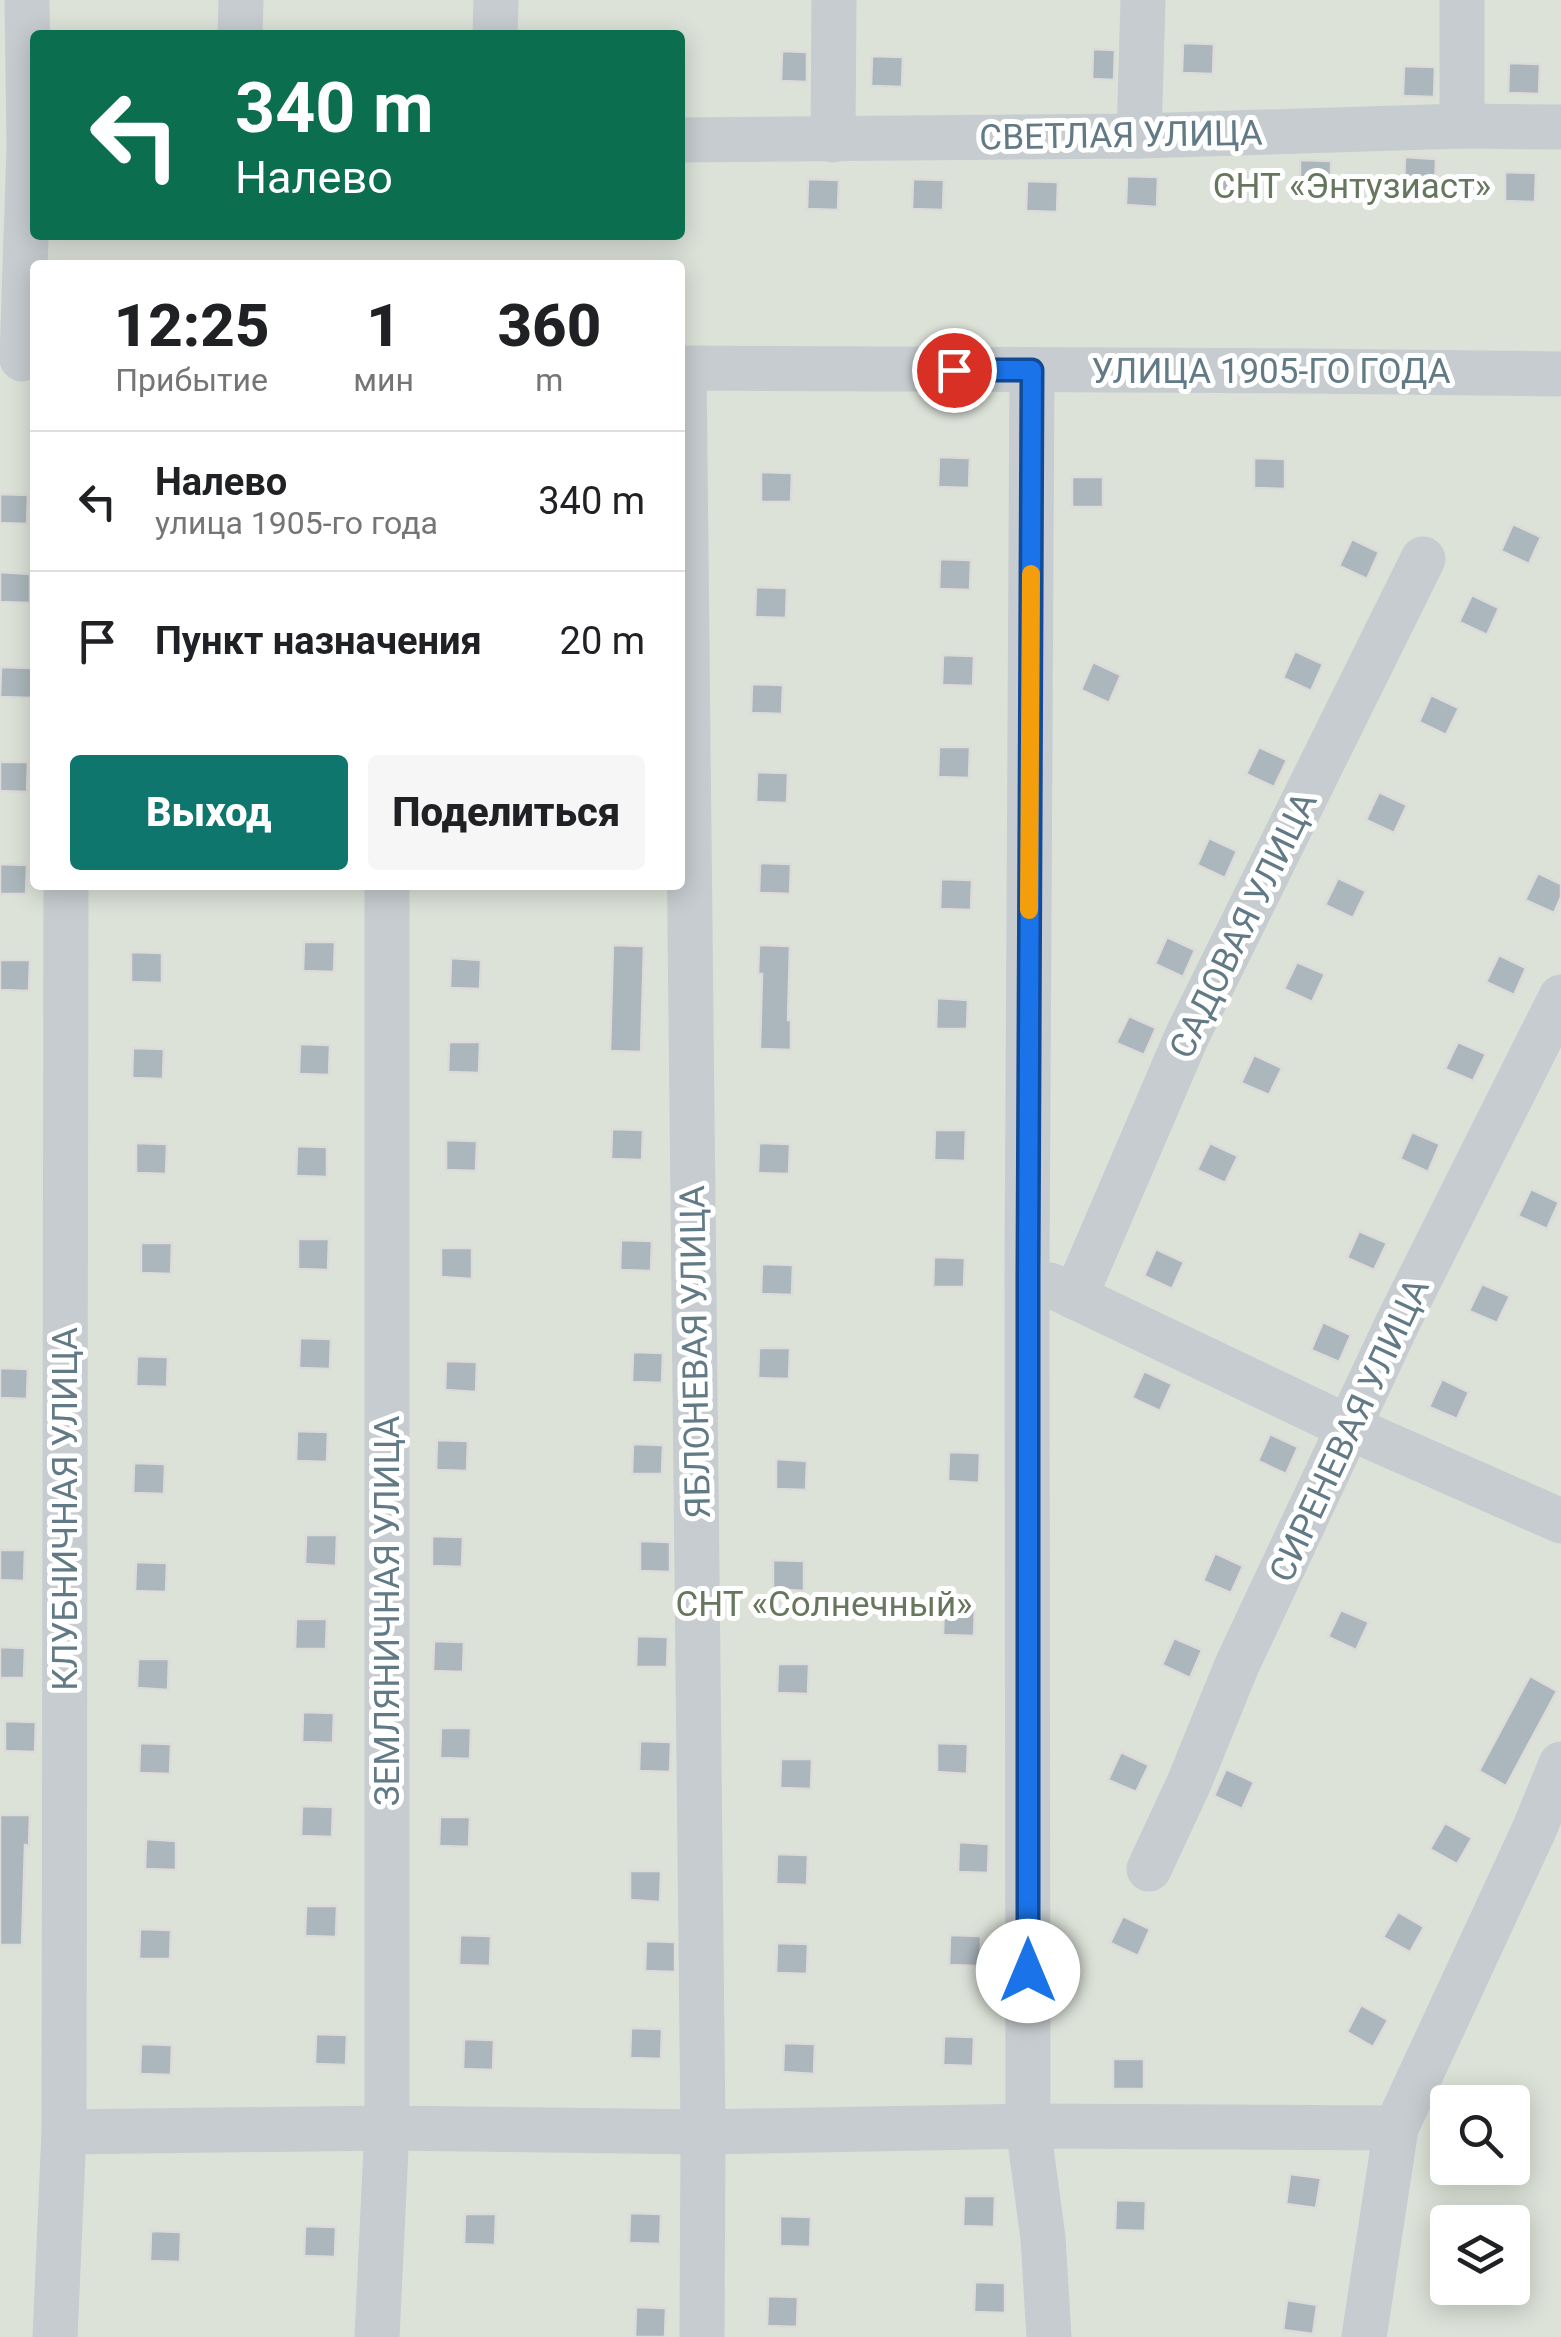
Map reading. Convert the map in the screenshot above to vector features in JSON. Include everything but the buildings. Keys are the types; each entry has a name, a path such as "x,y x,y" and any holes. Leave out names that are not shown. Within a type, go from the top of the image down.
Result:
{"street":[{"path":"27,0 30,88"},
{"path":"240,30 242,0"},
{"path":"495,30 496,0"},
{"path":"834,0 834,140"},
{"path":"1139,136 1143,0"},
{"path":"1462,0 1462,126"},
{"name":"СВЕТЛАЯ УЛИЦА","path":"685,140 1561,127"},
{"path":"19,360 30,180"},
{"name":"УЛИЦА 1905-ГО ГОДА","path":"685,368 1561,374"},
{"path":"1032,370 1028,2126 1043,2238 1049,2337"},
{"name":"САДОВАЯ УЛИЦА","path":"1075,1296 1187,1036 1423,558"},
{"name":"ЯБЛОНЕВАЯ УЛИЦА","path":"685,620 703,2132 702,2337"},
{"name":"КЛУБНИЧНАЯ УЛИЦА","path":"55,2337 64,2132 66,890"},
{"name":"ЗЕМЛЯНИЧНАЯ УЛИЦА","path":"377,2337 386,2128 388,890"},
{"name":"СИРЕНЕВАЯ УЛИЦА","path":"1149,1869 1237,1666 1398,1322 1561,997"},
{"path":"1028,1274 1350,1428 1561,1521"},
{"path":"1364,2337 1396,2128 1561,1764"},
{"path":"64,2132 386,2128 703,2132 1028,2126 1396,2128"}],"green space":[{"name":"СНТ «Солнечный»","path":"0,0 1561,0 1561,2337 0,2337"}],"slow traffic":[{"path":"1029,910 1031,574"}],"route":[{"path":"954,370 1032,370 1028,1971"}],"park label":[{"name":"СНТ «Энтузиаст»","path":"1352,186"}]}
